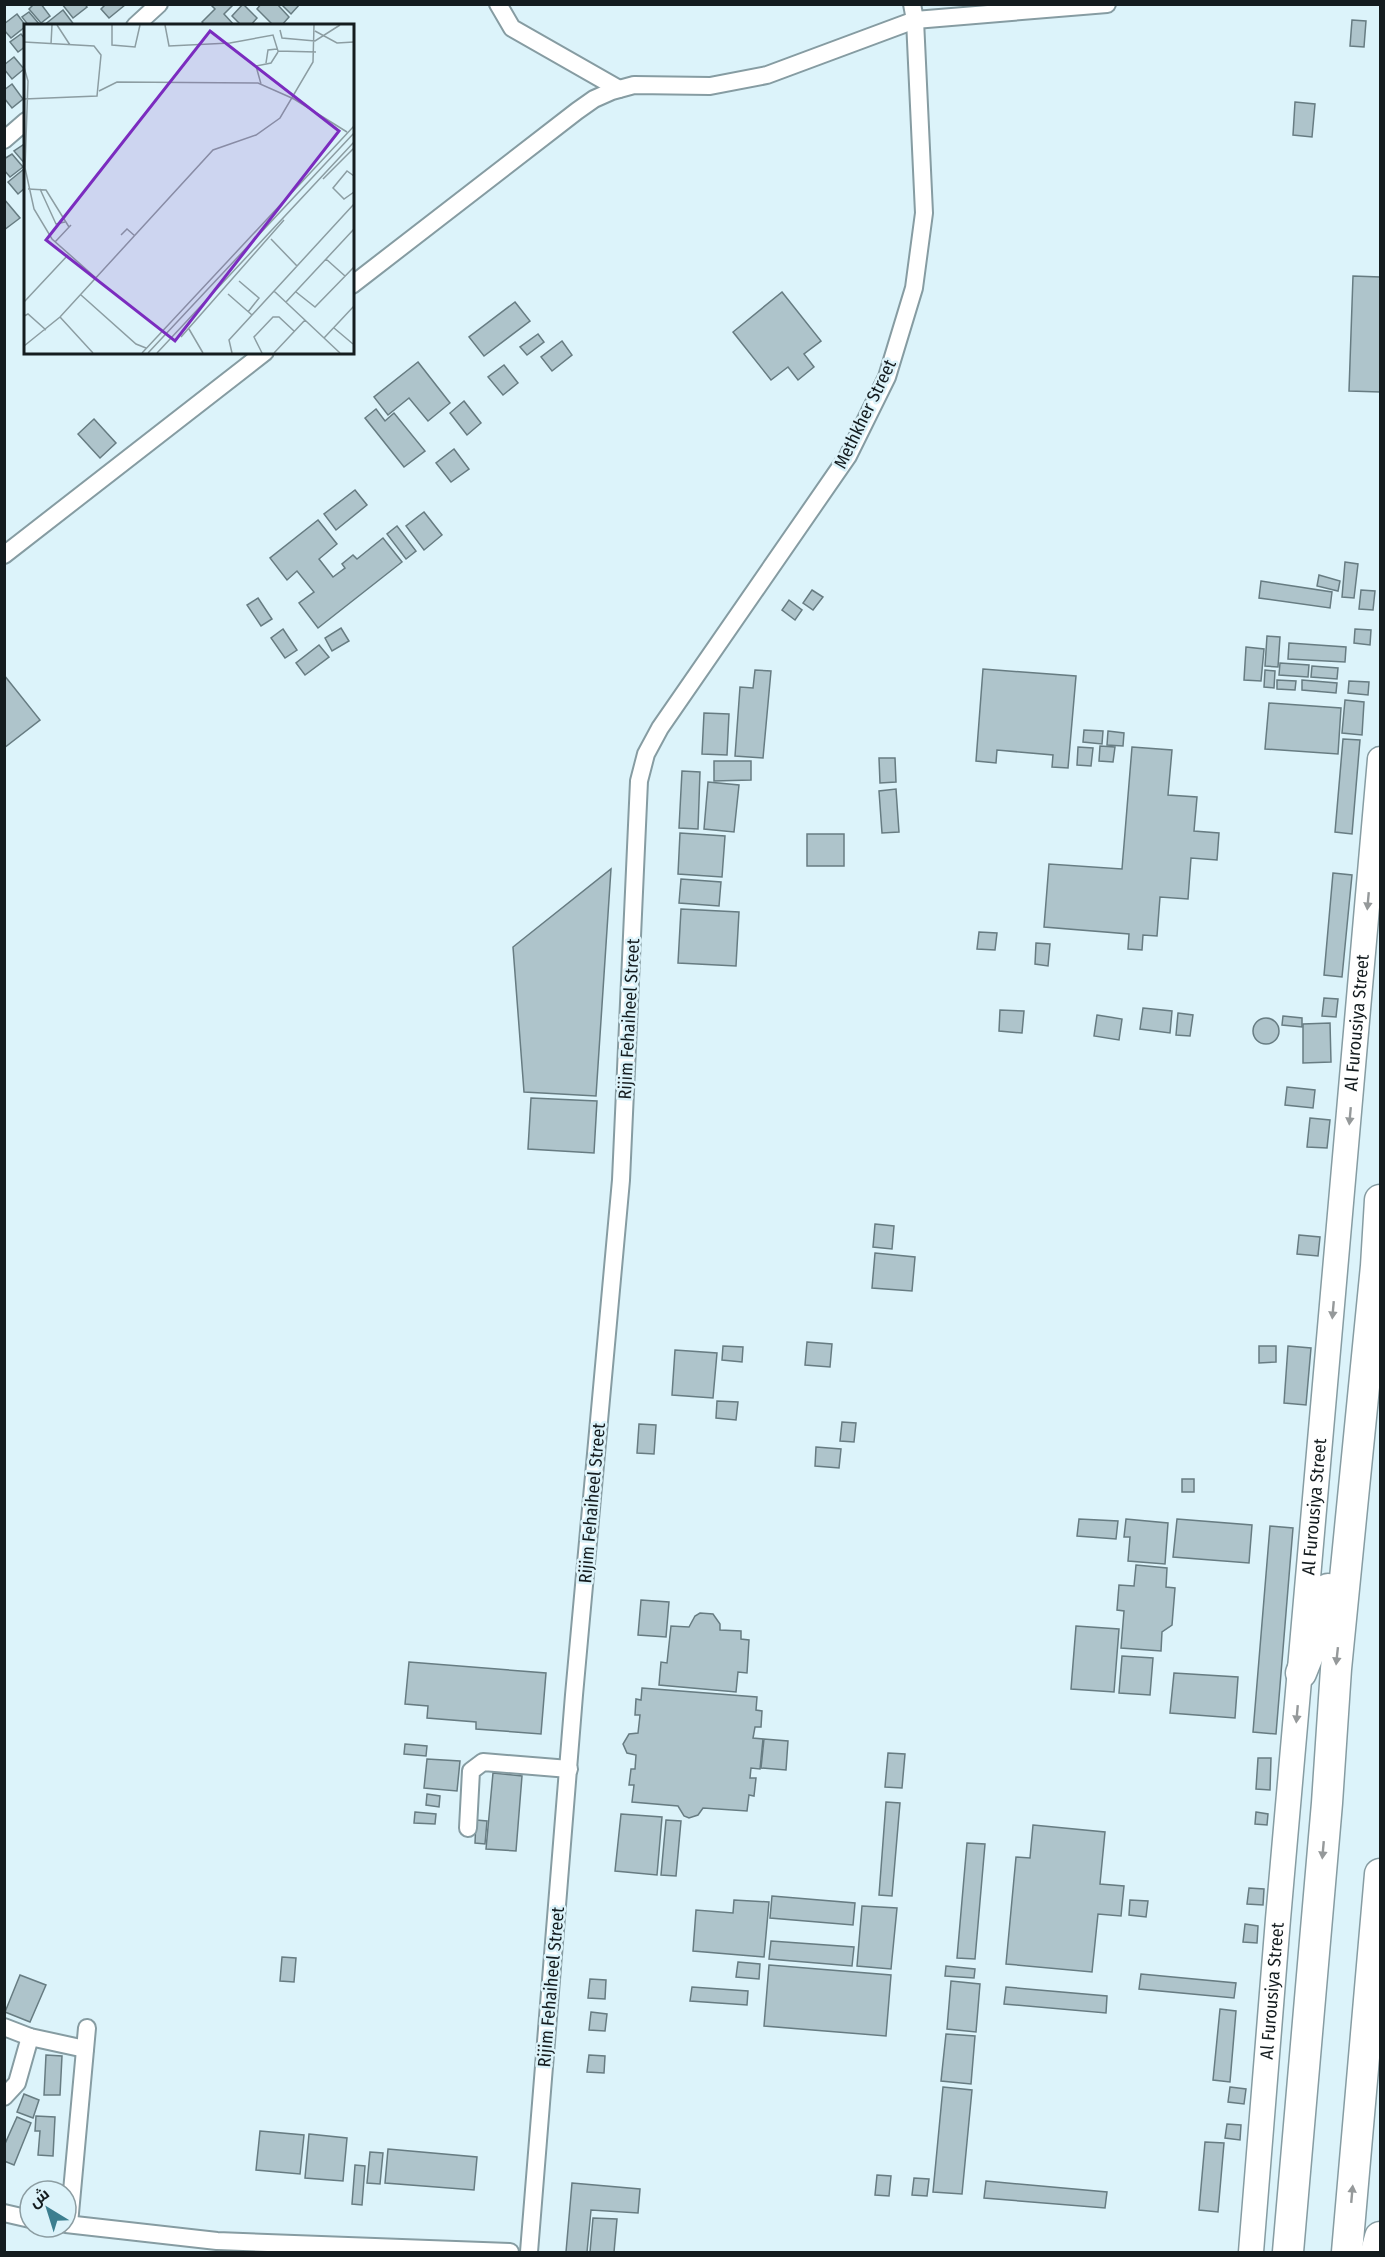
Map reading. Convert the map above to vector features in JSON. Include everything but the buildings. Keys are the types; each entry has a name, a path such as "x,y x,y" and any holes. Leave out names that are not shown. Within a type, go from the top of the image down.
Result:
{"highway":[{"name":"Al Furousiya Street","path":"1288,2253 1305,2034 1327,1803 1336,1669 1376,1266 1380,1200"},
{"path":"1301,1673 1322,1621 1328,1594 1356,1337 1376,1266"},
{"path":"1347,2253 1380,1874"},
{"path":"1270,2253 1283,2127 1305,2034"},
{"path":"1376,2253 1380,2237"}],"main road":[{"name":"Al Furousiya Street","path":"1251,2253 1380,759"}],"street":[{"path":"137,24 159,4"},
{"path":"498,4 512,28 620,89"},
{"path":"354,283 577,111 594,99 620,89 634,85 710,86 767,75 914,12 1107,4"},
{"name":"Methkher Street","path":"646,754 660,728 848,456 887,377 914,288 924,213 914,12"},
{"path":"4,140 24,124"},
{"path":"4,555 262,354"},
{"name":"Rijim Fehaiheel Street","path":"529,2253 621,1180 639,781 646,754"},
{"path":"468,1828 471,1771 483,1762 569,1769"},
{"path":"4,2027 30,2037 85,2049"},
{"path":"72,2179 87,2028"},
{"path":"4,2097 17,2083 30,2037"},
{"path":"78,2226 217,2247 510,2253"}]}
